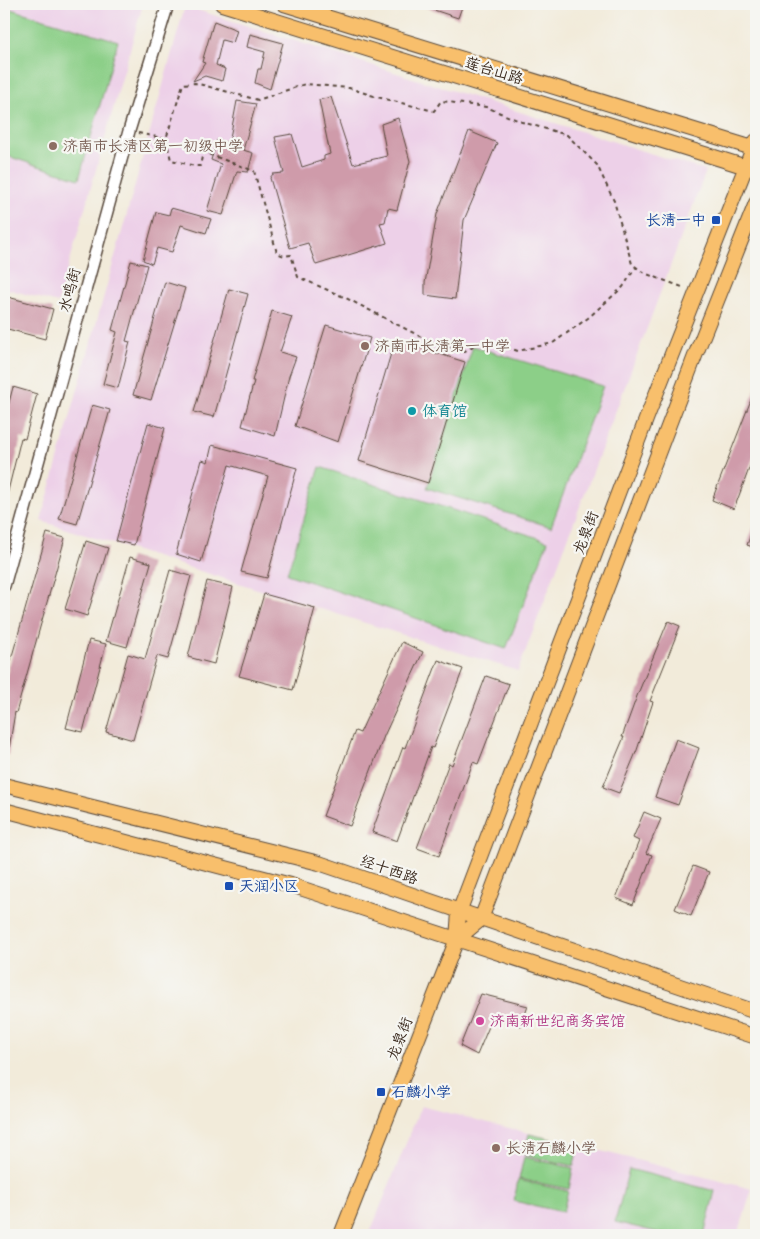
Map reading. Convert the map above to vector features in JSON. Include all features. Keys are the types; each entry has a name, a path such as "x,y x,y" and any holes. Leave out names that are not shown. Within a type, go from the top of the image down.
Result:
{"main road":[{"name":"莲台山路","path":"222,4 751,168"},
{"name":"莲台山路","path":"284,4 755,146"},
{"name":"龙泉街","path":"341,1235 457,939 460,912 644,426 696,292 751,168 755,146"},
{"name":"龙泉街","path":"457,939 481,919 695,356 756,203"},
{"name":"经十西路","path":"4,785 319,863 756,1012"},
{"path":"4,810 291,885 756,1036"}],"street":[{"name":"水鸣街","path":"4,586 129,131 168,4"}],"path":[{"path":"636,266 623,287 588,318 553,344 518,351 482,340 466,351 431,342 346,298 298,277 291,255 284,256 277,253 254,171 203,152 200,166 171,160 166,139 183,84 195,84 258,100 305,84 349,88 434,111 441,101 486,107 522,122 567,135 597,165 614,201 632,264 636,266 644,273 696,292"},
{"path":"129,131 166,139"}],"shaded area":[{"name":"济南市长清区第一初级中学","path":"4,4 143,4 58,303 4,288"},
{"name":"济南市长清第一中学","path":"185,6 706,171 518,671 41,521"},
{"name":"长清石麟小学","path":"421,1106 752,1189 738,1235 369,1235"}],"green space":[{"path":"4,7 118,41 79,179 4,155"},
{"path":"473,346 603,386 551,527 427,488"},
{"path":"320,467 548,541 506,649 287,574"},
{"path":"529,1134 578,1145 574,1166 524,1155"},
{"path":"524,1157 573,1168 569,1189 519,1179"},
{"path":"629,1169 715,1191 704,1235 669,1235 615,1222"},
{"path":"518,1180 568,1191 563,1212 514,1201"}],"building":[{"path":"419,4 463,4 458,18"},
{"path":"214,21 237,30 233,43 222,40 216,65 225,69 222,81 205,76 193,81 205,63 202,62"},
{"path":"250,34 283,43 270,89 255,83 265,52 247,47"},
{"path":"331,97 353,164 387,156 381,124 398,118 410,161 397,210 388,208 385,222 380,223 387,243 316,265 308,243 290,248 270,178 273,174 284,173 275,137 292,134 302,167 324,160 324,156 330,154 319,100"},
{"path":"237,101 256,104 243,150 253,153 248,172 237,171 223,215 207,211 221,164 211,160 217,140 229,143"},
{"path":"469,131 497,143 464,220 455,299 425,295 425,283 437,214"},
{"path":"171,208 211,219 206,233 181,225 172,252 157,248 152,264 143,260 156,212 169,215"},
{"path":"131,261 147,265 126,341 130,342 118,388 103,384 117,332 112,330"},
{"path":"165,282 185,288 151,400 133,395"},
{"path":"229,289 248,294 214,417 194,412"},
{"path":"4,296 53,309 45,339 4,328"},
{"path":"272,311 292,317 280,352 296,357 289,376 275,436 242,426 254,381 252,381"},
{"path":"326,325 370,338 338,442 295,426"},
{"name":"体育馆","path":"395,340 465,362 428,483 359,461"},
{"path":"13,387 37,394 25,439 21,438 7,495 4,495 4,422"},
{"path":"756,387 756,450 734,509 712,500"},
{"path":"92,405 110,410 77,524 59,519"},
{"path":"148,423 165,428 134,545 116,541"},
{"path":"212,445 297,468 267,578 241,572 268,476 229,465 201,562 176,554 202,460 208,462"},
{"path":"756,523 756,548 747,545"},
{"path":"47,533 65,538 15,712 8,755 4,755 4,684"},
{"path":"86,541 108,548 87,616 65,609"},
{"path":"130,557 151,563 127,647 106,641"},
{"path":"170,570 191,576 168,659 157,656 133,740 106,732 128,654 145,659"},
{"path":"207,581 233,587 214,664 188,657"},
{"path":"264,594 315,608 293,690 239,676"},
{"path":"668,621 680,626 650,701 653,702 637,750 619,793 603,787 624,737 622,737 637,696"},
{"path":"89,640 106,644 83,732 66,728"},
{"path":"402,642 423,652 384,736 350,826 323,816 355,731 360,733"},
{"path":"438,660 463,669 433,748 431,747 397,841 372,832 403,747 405,748"},
{"path":"486,676 509,684 478,764 473,762 439,856 417,848 449,763 452,765"},
{"path":"676,739 699,748 678,805 655,797"},
{"path":"644,812 661,819 646,853 652,855 633,905 616,898 639,841 633,838"},
{"path":"693,866 709,872 691,916 675,909"},
{"name":"济南新世纪商务宾馆","path":"481,994 528,1006 521,1026 493,1017 477,1055 460,1046"}],"place":[{"name":"济南市长清区第一初级中学","path":"53,146"},
{"name":"长清一中","path":"716,220"},
{"name":"济南市长清第一中学","path":"365,346"},
{"name":"体育馆","path":"412,411"},
{"name":"天润小区","path":"229,886"},
{"name":"济南新世纪商务宾馆","path":"480,1021"},
{"name":"石麟小学","path":"381,1092"},
{"name":"长清石麟小学","path":"496,1148"}]}
